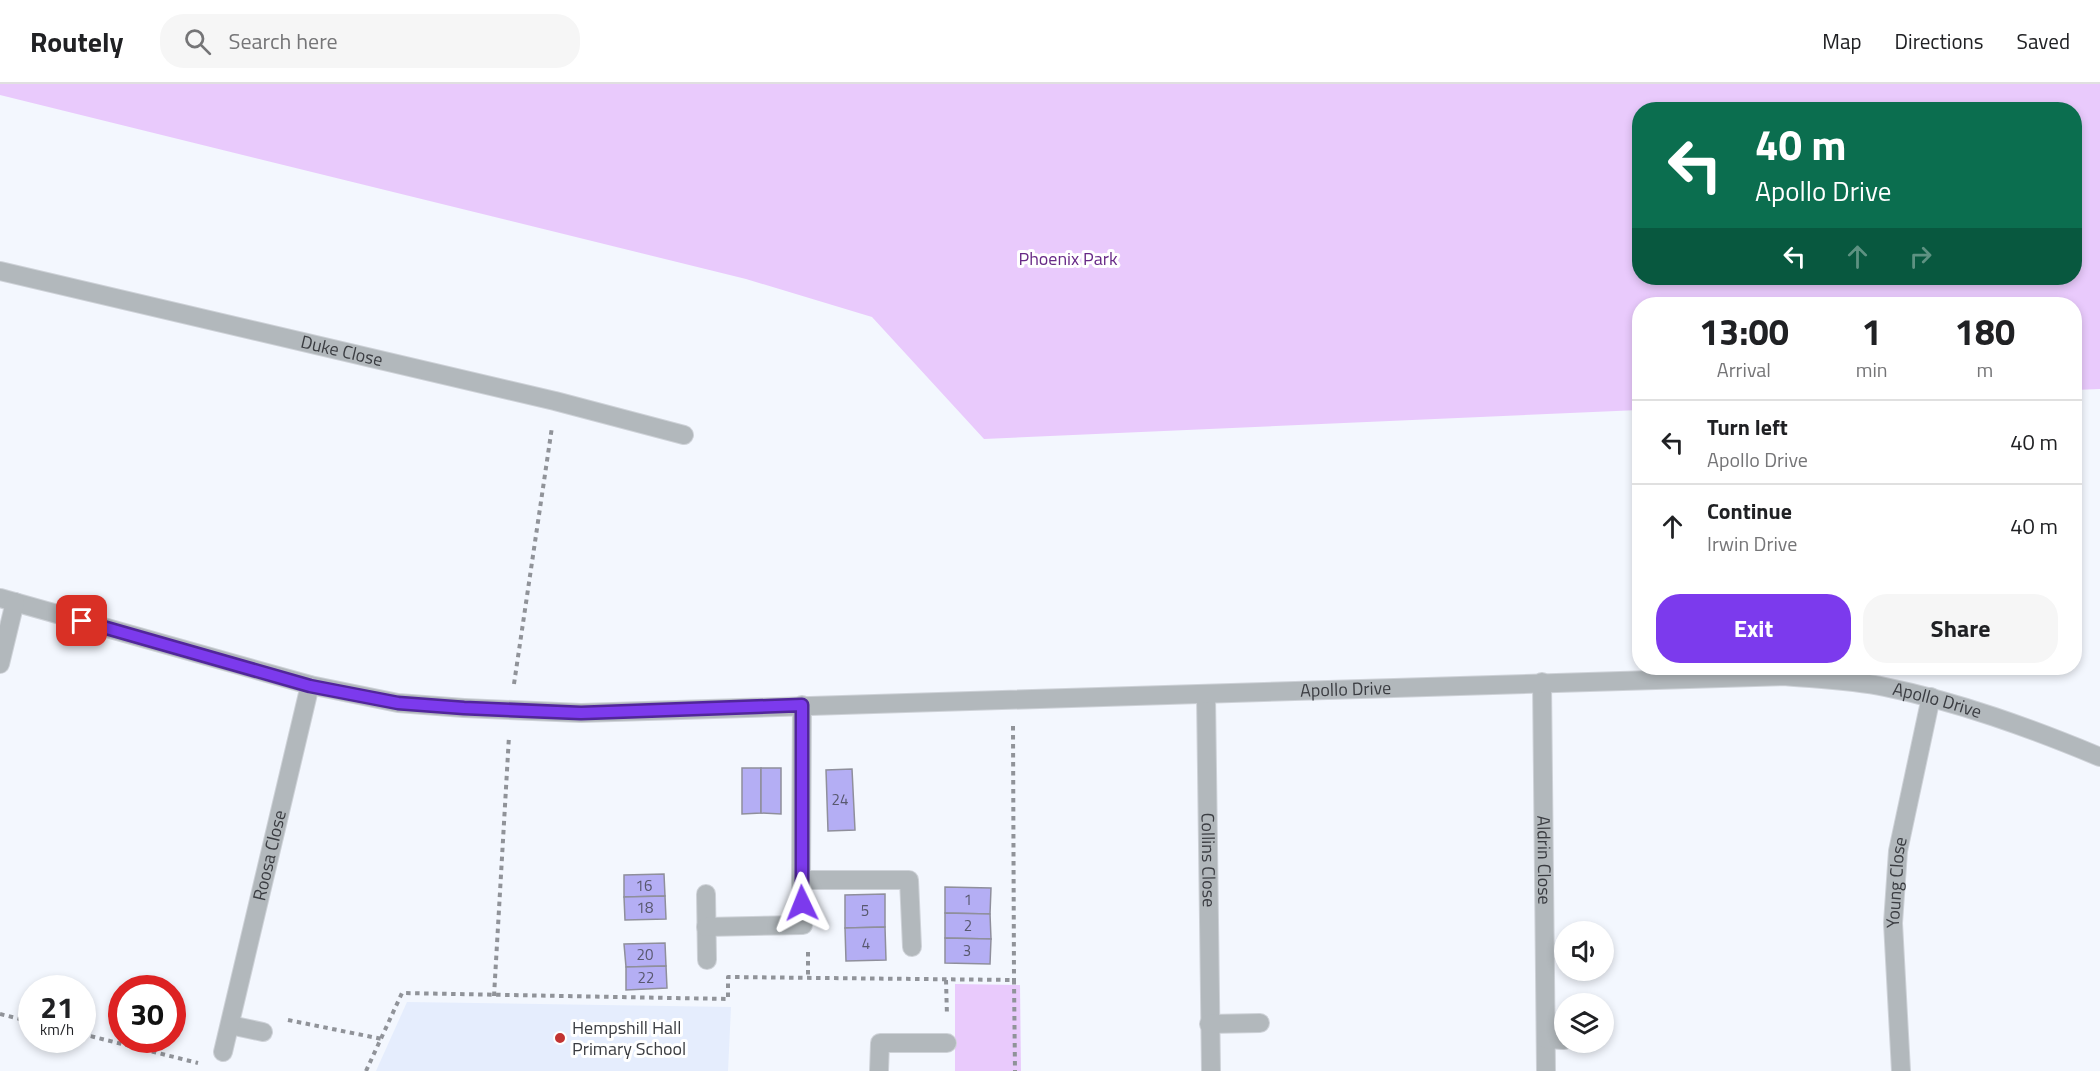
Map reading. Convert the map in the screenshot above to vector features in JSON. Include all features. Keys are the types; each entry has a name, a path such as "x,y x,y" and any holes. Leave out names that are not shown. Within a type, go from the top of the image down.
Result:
{"street":[{"name":"Duke Close","path":"0,271 555,401 684,435"},
{"path":"0,664 7,600"},
{"name":"Apollo Drive","path":"7,600 310,686 398,703 464,708 581,713 1784,676 1882,686 1931,697 2034,729 2100,756"},
{"name":"Aldrin Close","path":"1542,682 1546,1071"},
{"name":"Roosa Close","path":"223,1052 310,686"},
{"name":"Collins Close","path":"1206,694 1211,1071"},
{"name":"Young Close","path":"1901,1071 1893,923 1898,851 1931,697"},
{"path":"706,927 803,925 802,705"},
{"path":"801,880 909,880 912,947"},
{"path":"706,894 707,960"},
{"path":"1209,1024 1260,1023"},
{"path":"230,1025 263,1032"},
{"path":"1546,1039 1554,1039"},
{"path":"879,1071 880,1043 947,1043"}],"path":[{"path":"517,655 555,401"},
{"path":"1013,699 1014,1071"},
{"path":"495,996 507,753"},
{"path":"366,1071 402,993 728,999 728,977 1014,980"},
{"path":"0,1014 18,1018"},
{"path":"263,1032 287,1020 381,1038"},
{"path":"96,1037 219,1068 223,1052"}],"shaded area":[{"name":"Hempshill Hall Primary School","path":"407,1002 731,1007 728,1071 376,1071"}],"green space":[{"name":"Phoenix Park","path":"0,84 2100,84 2100,389 2082,390 2082,297 1632,297 1632,410 984,439 872,317 746,279 0,95"},
{"path":"955,984 1020,985 1021,1071 955,1071"}],"building":[{"path":"742,768 761,768 761,813 742,814"},
{"path":"761,768 781,768 781,814 761,813"},
{"path":"852,769 855,830 828,831 826,770"},
{"path":"664,874 665,896 624,897 624,875"},
{"path":"945,887 991,888 990,914 945,913"},
{"path":"885,894 885,927 845,928 845,895"},
{"path":"665,896 666,919 625,920 624,897"},
{"path":"945,913 990,914 991,939 945,938"},
{"path":"885,927 886,960 846,961 845,928"},
{"path":"945,938 991,939 990,964 945,963"},
{"path":"665,943 666,966 626,967 624,944"},
{"path":"666,966 667,988 626,990 626,967"}],"place":[{"name":"Hempshill Hall Primary School","path":"560,1038"}],"route":[{"path":"82,621 310,686 398,703 581,713 802,705 802,903"}]}
